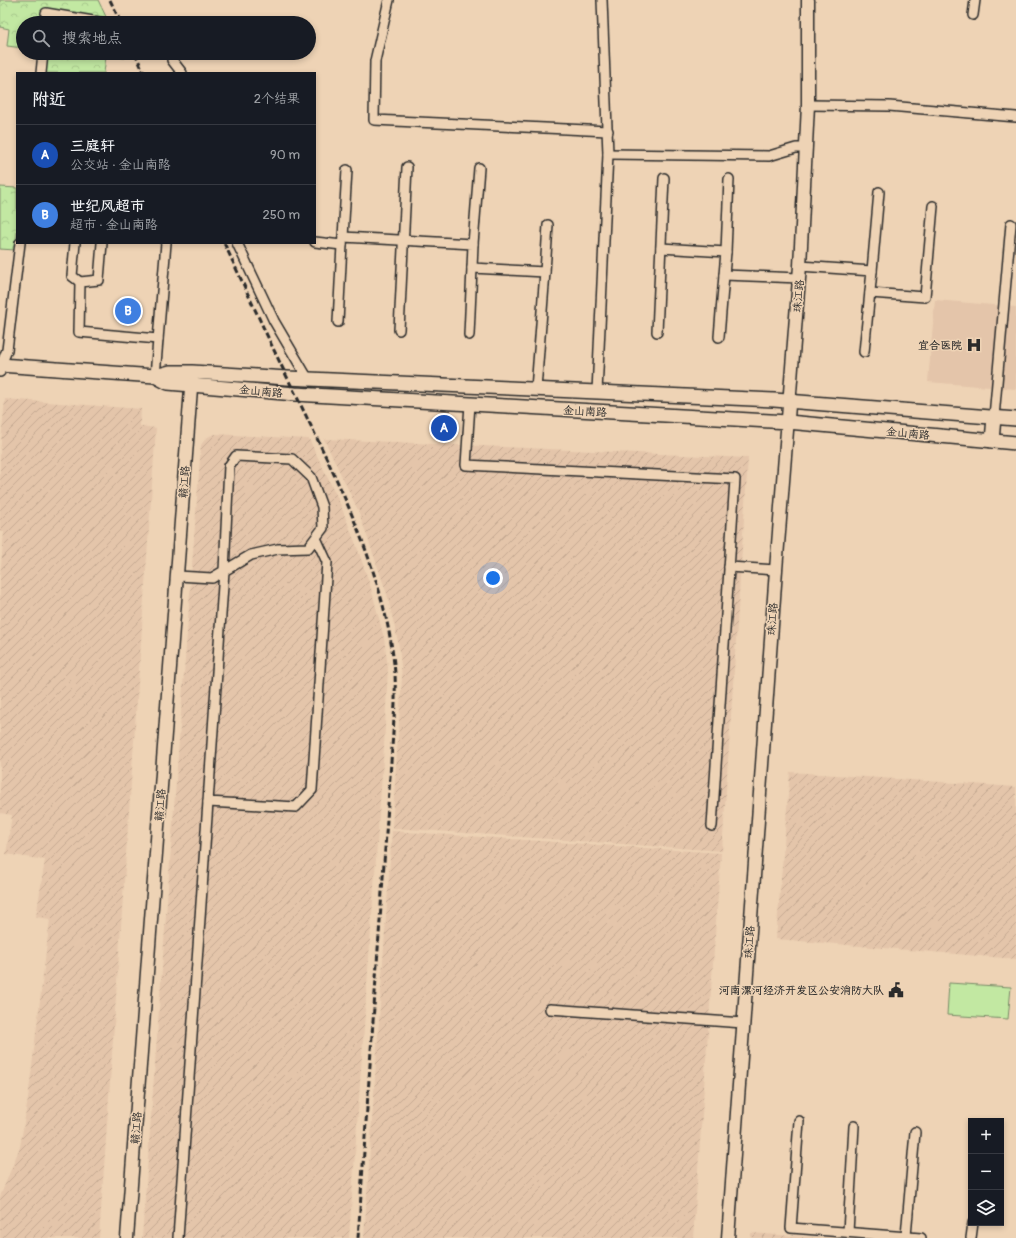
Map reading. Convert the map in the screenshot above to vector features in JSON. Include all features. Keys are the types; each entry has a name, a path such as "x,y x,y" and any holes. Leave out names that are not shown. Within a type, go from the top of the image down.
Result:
{"main road":[{"name":"金山南路","path":"0,367 155,376 170,372 192,372 308,379 789,401 1016,419"},
{"name":"金山南路","path":"155,376 168,383 295,394 788,422 1016,443"},
{"path":"992,441 994,417"}],"street":[{"path":"389,0 375,61 374,120 608,131"},
{"path":"597,392 608,154 602,0"},
{"name":"珠江路","path":"728,1238 776,570 800,272 807,148 808,0"},
{"path":"973,15 975,0"},
{"path":"46,16 46,14 61,16"},
{"path":"41,72 42,60"},
{"path":"172,60 181,72"},
{"path":"808,105 890,106 1016,117"},
{"path":"608,154 769,156 796,148 807,148"},
{"path":"399,330 407,168"},
{"path":"469,335 478,168"},
{"path":"338,322 347,170"},
{"path":"657,332 664,178"},
{"path":"719,337 726,252 729,179"},
{"path":"864,352 879,192"},
{"path":"870,293 925,297 933,206"},
{"path":"994,417 1011,224"},
{"path":"536,389 548,225"},
{"path":"316,242 403,240 473,244"},
{"path":"0,367 7,350 20,244"},
{"path":"75,244 72,276 80,282 99,280 102,244"},
{"path":"155,376 166,244"},
{"path":"237,244 274,321 308,379"},
{"path":"661,248 726,252"},
{"path":"472,268 545,272"},
{"path":"724,275 872,271"},
{"path":"80,282 79,332 158,339"},
{"name":"赣江路","path":"128,1238 192,372"},
{"path":"470,404 466,465 735,479 712,826"},
{"path":"178,576 212,578 224,571 251,555 278,549 308,548 323,528 322,507 311,477 292,459 236,456 229,466 224,571 178,1238"},
{"path":"208,802 296,807 312,790 327,562 316,538"},
{"path":"729,567 776,570"},
{"path":"550,1009 743,1023"},
{"path":"799,1122 791,1228 921,1238"},
{"path":"848,1232 854,1126"},
{"path":"906,1236 915,1132"},
{"path":"971,1238 973,1226"}],"shaded area":[{"name":"宜合医院","path":"935,300 1016,307 1016,389 928,382"},
{"path":"5,399 141,409 140,426 156,428 99,1238 0,1238 0,1197 20,1147 28,1099 50,919 36,917 45,860 6,854 12,815 0,813 0,577 4,532 0,532 0,453"},
{"path":"214,434 309,439 339,501 357,547 371,588 384,638 388,668 384,746 349,1238 142,1238 201,445 206,438"},
{"path":"324,439 748,458 722,851 392,828 402,677 399,646 387,594 358,510"},
{"path":"790,772 1016,787 1016,959 776,939"},
{"path":"392,831 721,853 693,1238 364,1238"},
{"path":"751,1233 821,1238 751,1238"}],"green space":[{"path":"0,0 98,0 106,16 16,16 16,47 7,46 9,29 0,27"},
{"path":"44,60 106,60 104,72 42,72"},
{"path":"0,187 16,188 15,250 0,249"},
{"path":"949,983 1011,987 1008,1019 947,1015"}],"railway":[{"path":"110,0 118,16"},
{"path":"138,60 144,72"},
{"path":"224,244 327,459 356,525 380,593 394,664 395,704 358,1238"}],"place":[{"name":"世纪风超市","path":"128,311"},
{"name":"宜合医院","path":"974,345"},
{"name":"三庭轩","path":"444,428"},
{"name":"河南漯河经济开发区公安消防大队","path":"896,990"}]}
